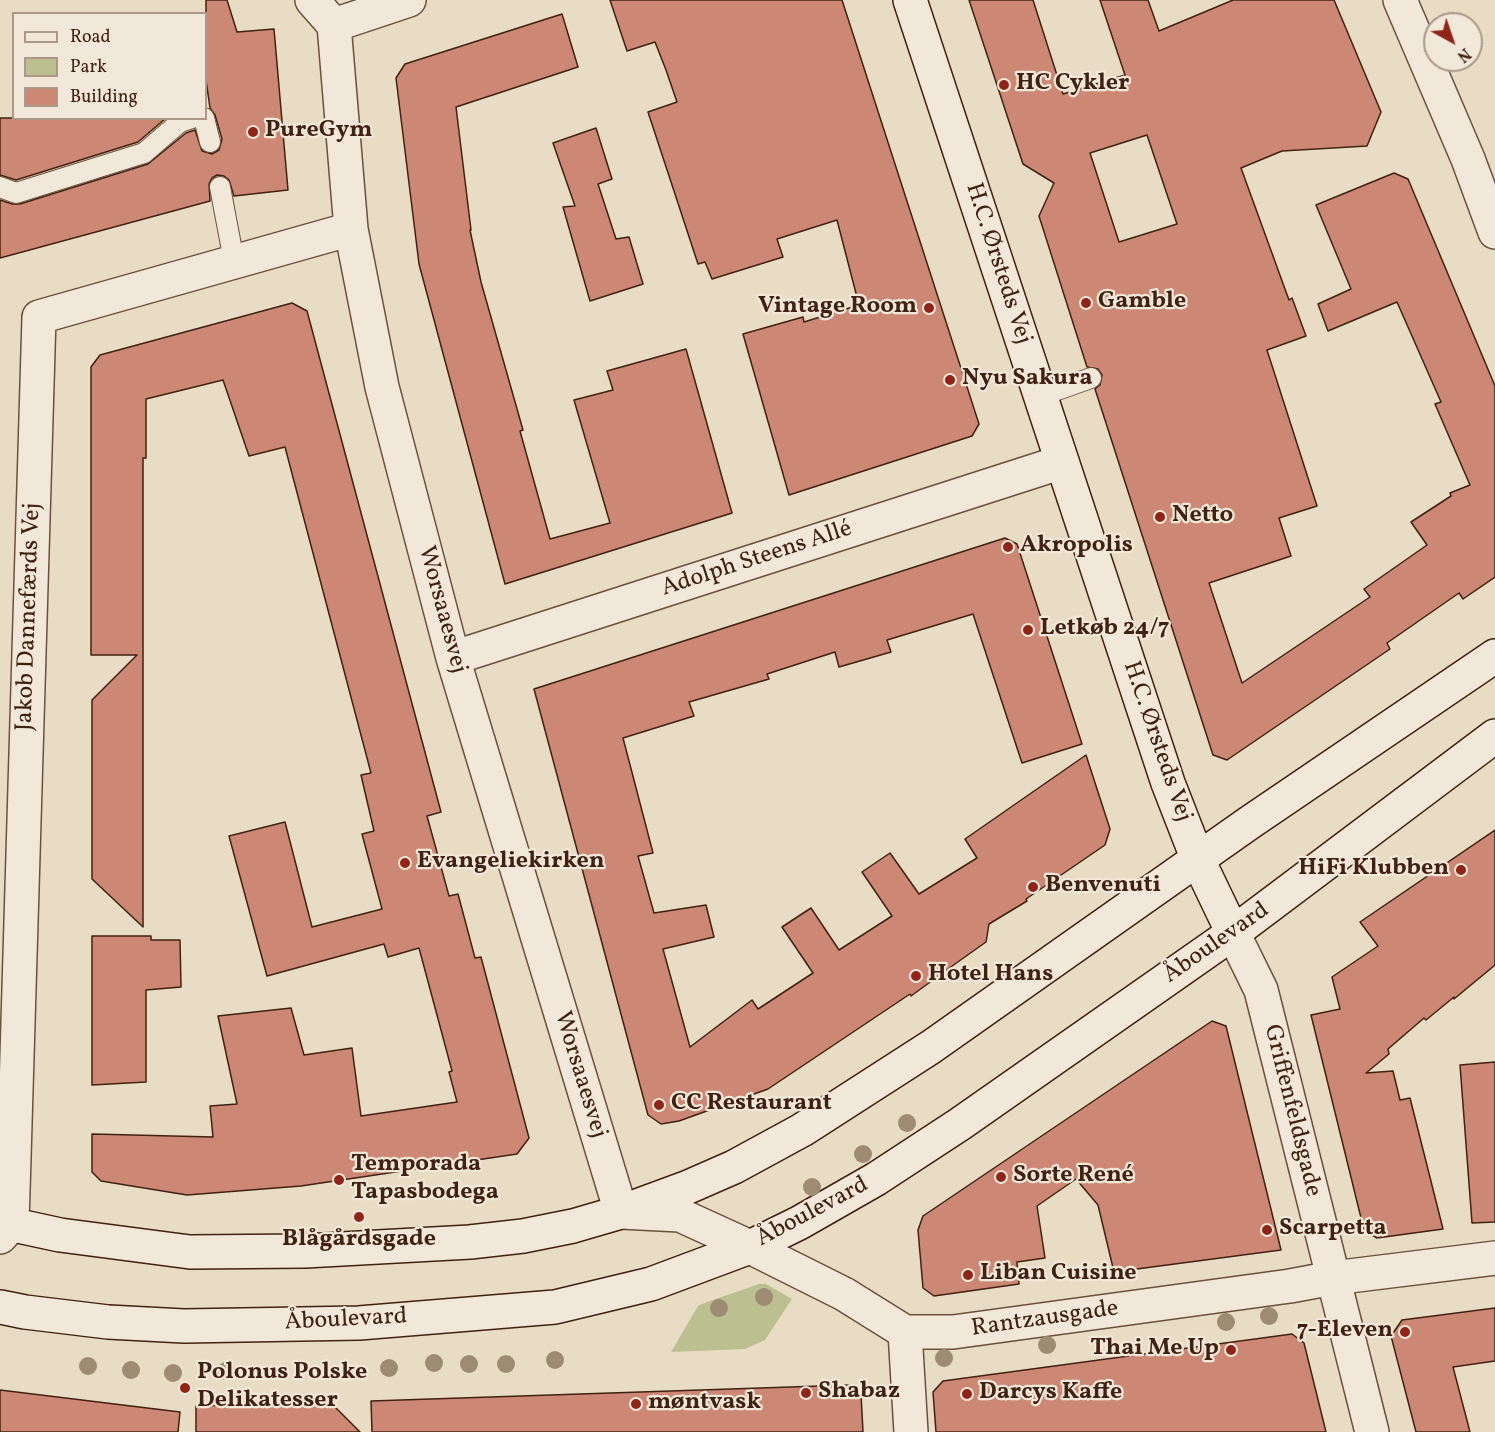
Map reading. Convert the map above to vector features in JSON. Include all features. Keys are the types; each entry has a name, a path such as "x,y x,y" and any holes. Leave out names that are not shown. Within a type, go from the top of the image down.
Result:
{"street":[{"path":"312,0 334,25 409,0"},
{"name":"H.C. Ørsteds Vej","path":"910,0 1168,783 1198,860 1233,933"},
{"path":"1400,0 1468,159 1495,232"},
{"name":"Worsaaesvej","path":"334,25 351,229 381,387 453,658 621,1212"},
{"name":"Jakob Dannefærds Vej","path":"4,1228 39,316 351,229"},
{"name":"Adolph Steens Allé","path":"453,658 1062,462"},
{"path":"4,1228 189,1252 305,1251 470,1242 573,1226 621,1212 686,1188 734,1167 802,1130 931,1047 1249,823 1495,656"},
{"name":"Åboulevard","path":"0,1307 108,1322 184,1326 359,1323 555,1307 651,1284 750,1246 799,1223 876,1179 960,1124 1233,933 1495,736"},
{"name":"Griffenfeldsgade","path":"1233,933 1262,990 1372,1432"},
{"path":"621,1212 680,1215 750,1246 844,1294 905,1332 910,1432"},
{"name":"Rantzausgade","path":"905,1332 953,1332 1290,1286 1333,1278 1495,1258"}],"lane":[{"path":"0,187 16,193 144,153 180,122 186,120"},
{"path":"204,120 210,142"},
{"path":"220,187 234,261"},
{"path":"1040,396 1091,378"}],"green space":[{"path":"759,1284 766,1284 792,1299 765,1340 745,1349 671,1352 698,1306"}],"building":[{"path":"206,0 227,0 237,32 274,29 288,190 234,196 229,180 217,175 209,184 210,201 0,258 0,200 20,204 148,164 186,133 195,130 202,151 212,154 219,150 222,139 215,115 210,108 207,87"},
{"path":"610,0 842,0 979,424 972,436 789,495 743,334 803,317 804,322 859,305 837,220 777,239 783,257 712,279 705,262 698,264 648,112 677,102 666,70 655,42 627,51"},
{"path":"969,0 1033,0 1063,94 1125,75 1100,0 1148,0 1159,31 1233,0 1334,0 1381,112 1367,146 1282,151 1241,168 1289,300 1292,298 1306,336 1267,350 1317,506 1279,518 1291,556 1209,583 1242,683 1370,597 1364,589 1427,545 1411,522 1451,496 1450,493 1470,485 1435,404 1441,402 1397,302 1328,331 1318,304 1351,289 1316,205 1394,173 1408,179 1495,386 1495,577 1463,599 1459,593 1387,643 1390,649 1227,760 1213,755 1095,389 1100,385 1102,375 1098,369 1087,367 1039,216 1054,183 1023,164","holes":["1147,135 1177,224 1119,242 1090,153"]},
{"path":"562,14 578,67 456,107 470,230 481,282 523,430 520,431 550,539 610,523 574,400 613,390 607,371 686,349 732,513 505,584 419,264 396,78 405,64"},
{"path":"0,118 12,118 12,120 164,120 138,142 16,180 0,175"},
{"path":"596,128 612,179 598,184 616,239 629,237 643,284 590,301 563,207 575,206 553,143"},
{"path":"292,303 307,311 441,812 427,816 449,896 458,894 475,958 481,957 529,1138 517,1154 301,1186 187,1195 101,1181 92,1172 92,1134 213,1137 210,1106 237,1104 218,1016 291,1008 304,1055 352,1048 361,1116 457,1102 449,1072 452,1071 419,948 388,957 384,944 267,976 229,836 285,822 312,927 382,909 362,834 374,831 361,775 371,773 285,447 249,456 223,380 146,399 146,458 143,458 143,927 92,879 92,700 137,655 91,655 91,367 100,355"},
{"path":"1005,538 1017,544 1082,744 1022,763 973,614 887,640 891,652 839,667 835,652 767,674 769,679 689,702 694,716 623,738 653,853 638,856 654,913 706,905 714,937 663,949 690,1047 752,1000 758,1009 813,973 782,927 811,908 839,950 892,916 862,872 890,853 919,894 977,858 965,839 1086,755 1110,829 1105,845 1026,899 1027,901 989,924 986,942 911,996 910,994 768,1089 679,1121 661,1124 648,1115 534,689"},
{"path":"1495,830 1495,965 1426,1020 1424,1018 1388,1049 1389,1054 1366,1073 1393,1071 1400,1100 1410,1098 1443,1229 1377,1238 1364,1230 1311,1015 1340,1009 1332,977 1378,946 1360,922"},
{"path":"92,936 151,936 151,940 180,940 181,987 146,990 146,1082 92,1085"},
{"path":"1212,1021 1226,1026 1281,1250 1114,1272 1098,1205 1076,1179 1037,1206 1045,1258 1017,1262 1019,1284 934,1296 923,1288 918,1230 923,1216"},
{"path":"1495,1062 1495,1222 1472,1223 1460,1065"},
{"path":"1495,1308 1495,1361 1453,1367 1470,1432 1416,1432 1391,1336 1402,1320"},
{"path":"1292,1334 1304,1343 1326,1432 936,1432 933,1392 943,1381"},
{"path":"850,1385 861,1394 863,1432 372,1432 371,1401"},
{"path":"0,1390 180,1412 178,1432 0,1432"},
{"path":"330,1402 360,1432 196,1432 196,1406"}],"place":[{"name":"HC Cykler","path":"1004,85"},
{"name":"PureGym","path":"253,132"},
{"name":"Gamble","path":"1086,303"},
{"name":"Vintage Room","path":"929,308"},
{"name":"Nyu Sakura","path":"950,380"},
{"name":"Netto","path":"1160,517"},
{"name":"Akropolis","path":"1008,547"},
{"name":"Letkøb 24/7","path":"1028,630"},
{"name":"Evangeliekirken","path":"405,863"},
{"name":"HiFi Klubben","path":"1461,870"},
{"name":"Benvenuti","path":"1033,887"},
{"name":"Hotel Hans","path":"916,976"},
{"name":"CC Restaurant","path":"659,1105"},
{"name":"Sorte René","path":"1001,1177"},
{"name":"Temporada Tapasbodega","path":"339,1180"},
{"name":"Blågårdsgade","path":"359,1217"},
{"name":"Scarpetta","path":"1267,1230"},
{"name":"Liban Cuisine","path":"968,1275"},
{"name":"7-Eleven","path":"1405,1332"},
{"name":"Thai Me Up","path":"1231,1350"},
{"name":"Polonus Polske Delikatesser","path":"185,1388"},
{"name":"Shabaz","path":"806,1393"},
{"name":"Darcys Kaffe","path":"967,1394"},
{"name":"møntvask","path":"636,1404"}]}
